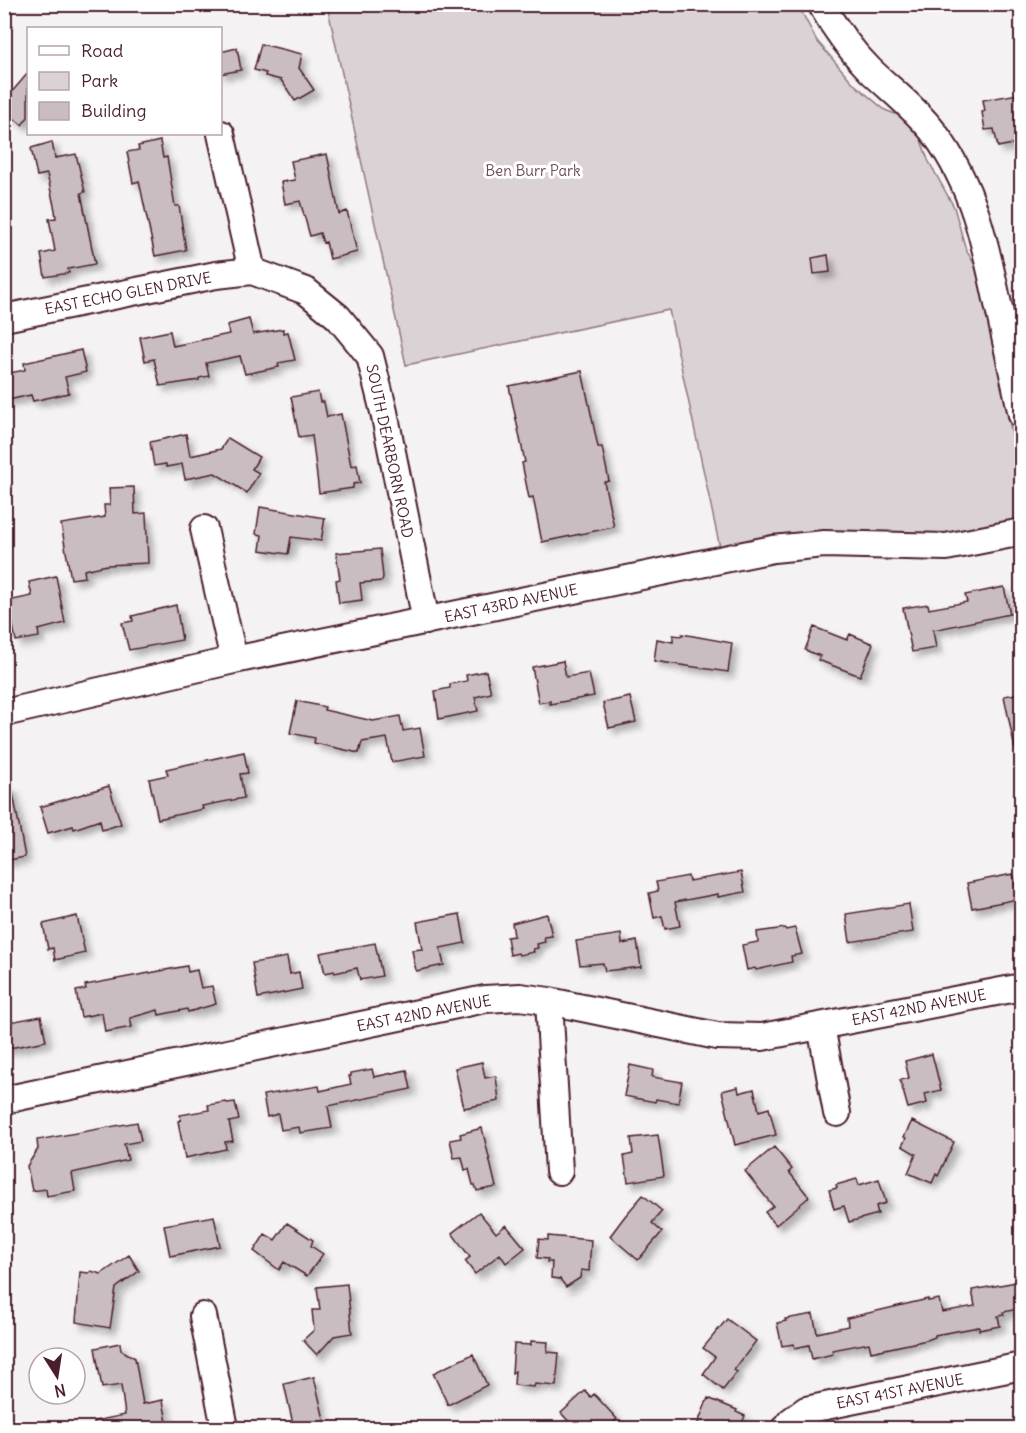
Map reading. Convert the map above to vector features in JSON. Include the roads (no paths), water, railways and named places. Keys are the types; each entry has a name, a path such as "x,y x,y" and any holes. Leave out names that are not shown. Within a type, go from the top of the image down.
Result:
{"street":[{"path":"821,4 839,35 853,53 920,117 935,134 959,172 972,200 987,249 1022,415"},
{"path":"221,135 252,271"},
{"name":"EAST ECHO GLEN DRIVE","path":"4,318 216,275 252,271"},
{"name":"SOUTH DEARBORN ROAD","path":"252,271 306,291 338,317 370,356 384,412 426,621"},
{"path":"204,529 234,660"},
{"name":"EAST 43RD AVENUE","path":"4,713 234,660 773,549 824,544 946,547 1022,532"},
{"name":"EAST 42ND AVENUE","path":"4,1100 485,999 520,997 717,1036 762,1037 1022,987"},
{"path":"549,1001 559,1171"},
{"path":"821,1026 837,1113"},
{"path":"203,1316 225,1428"},
{"name":"EAST 41ST AVENUE","path":"786,1428 791,1421 806,1410 1022,1366"}],"park label":[{"name":"Ben Burr Park","path":"533,170"}]}
